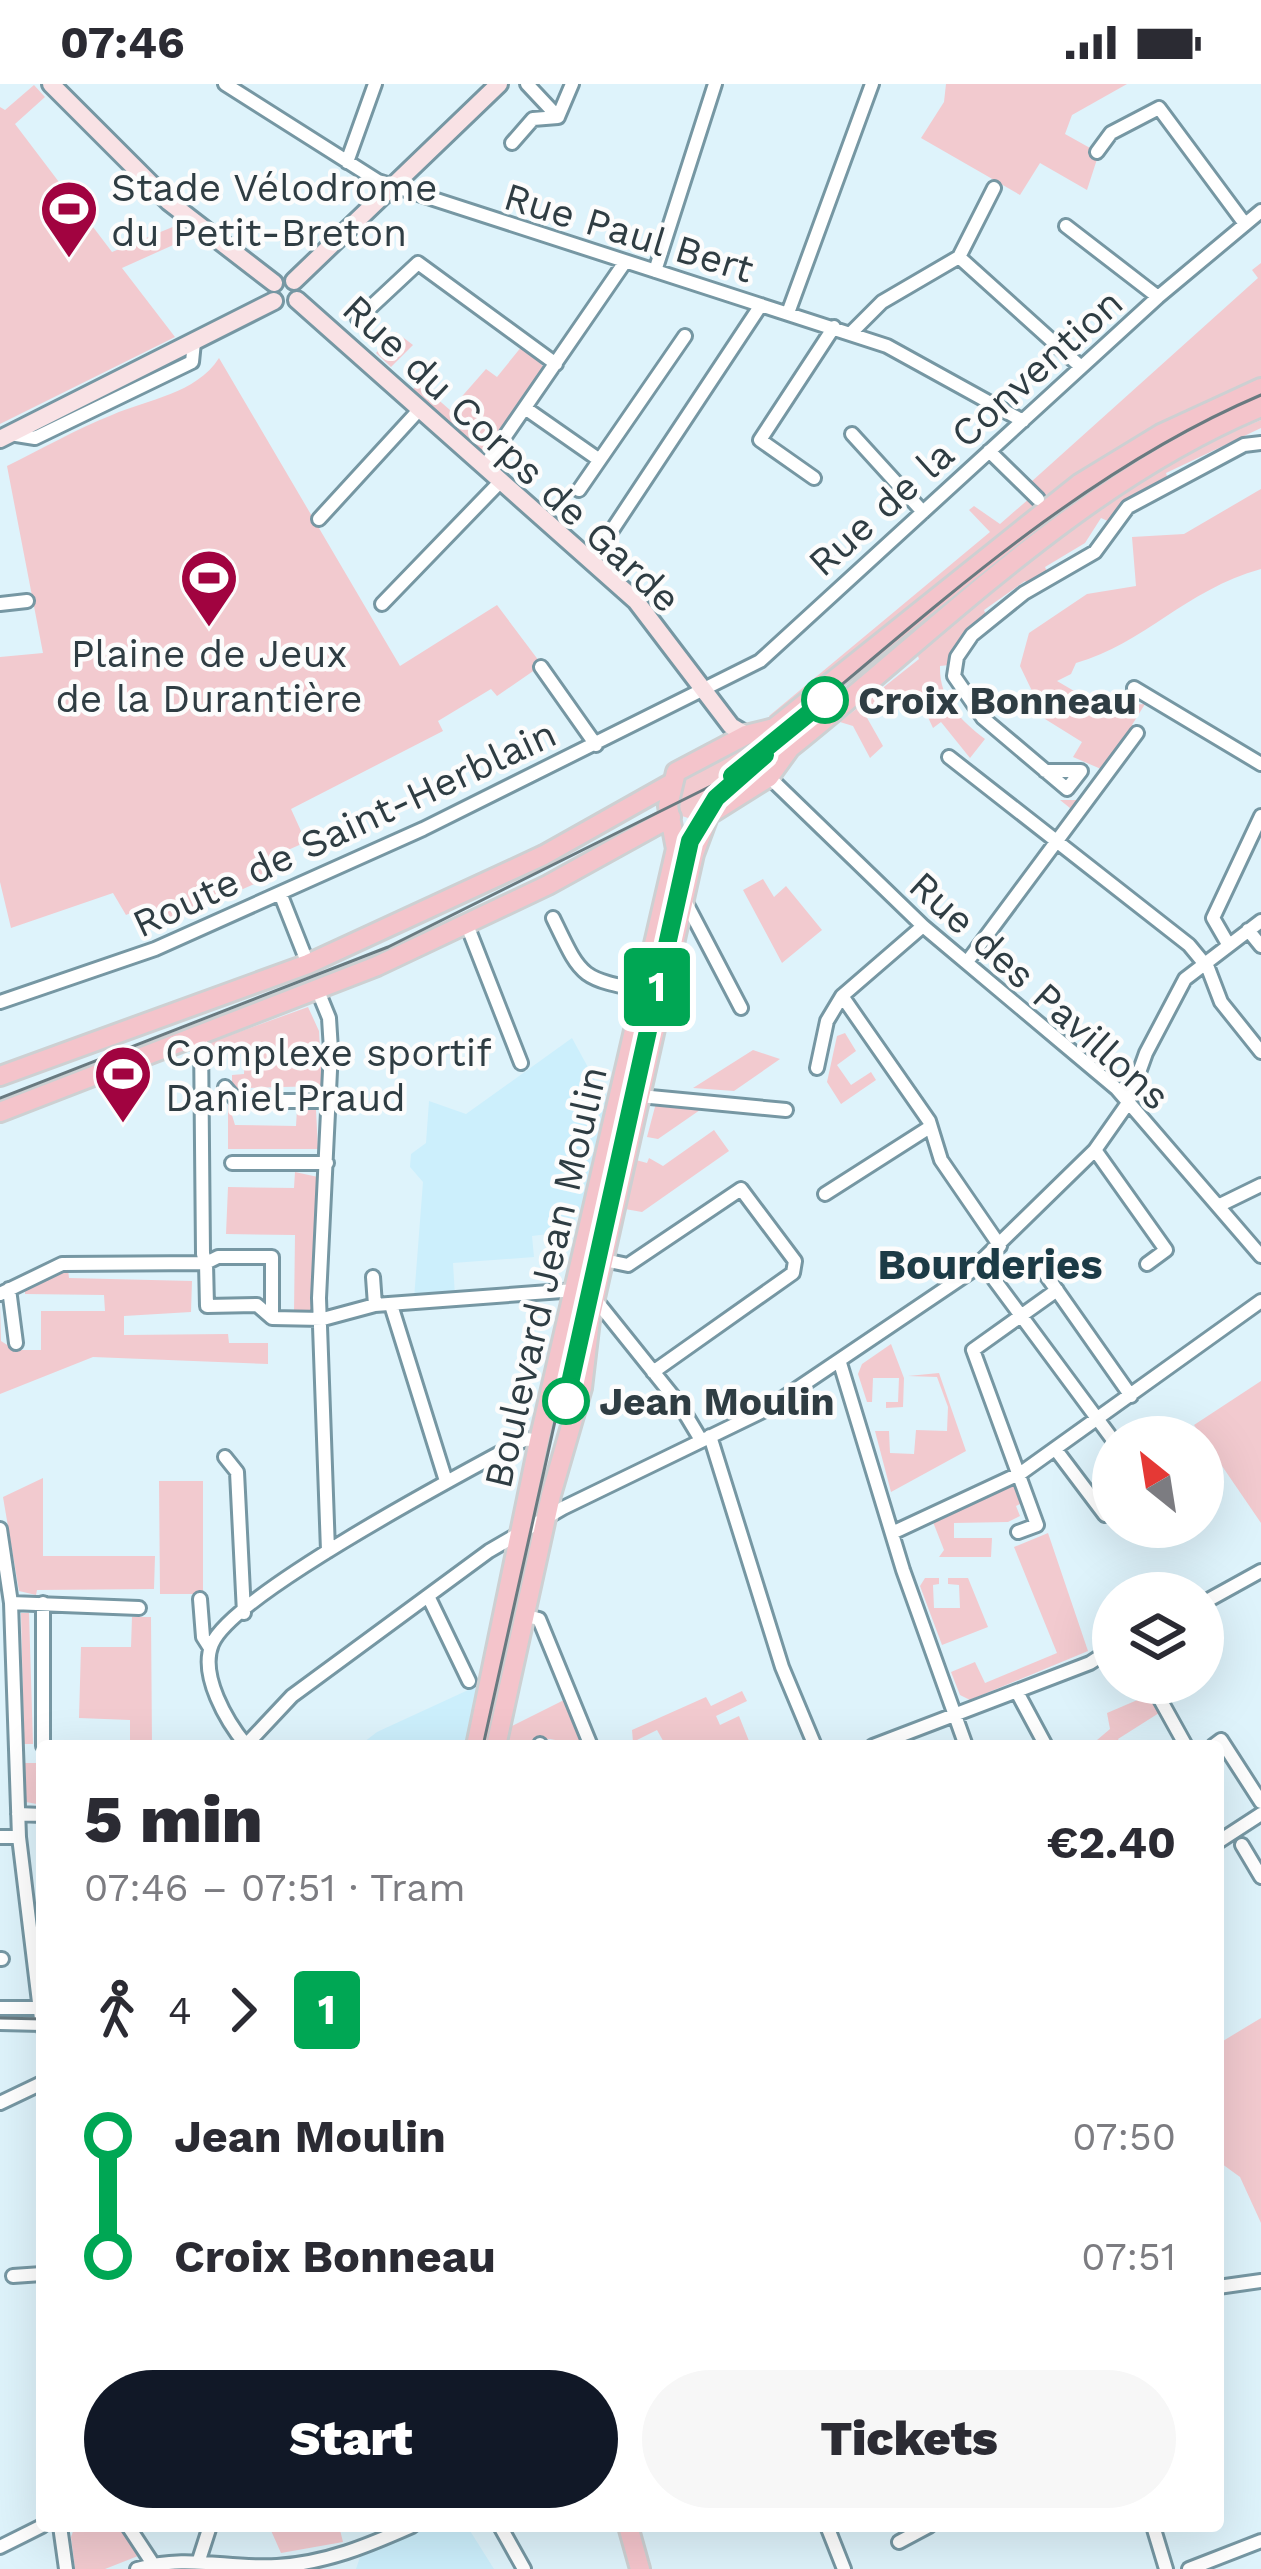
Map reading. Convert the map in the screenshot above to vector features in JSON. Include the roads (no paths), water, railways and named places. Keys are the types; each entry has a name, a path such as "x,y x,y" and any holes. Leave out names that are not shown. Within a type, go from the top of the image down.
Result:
{"main road":[{"path":"0,1076 308,964 544,855 672,783 681,767 752,734 923,612 1079,484 1161,434 1261,388"},
{"path":"0,1112 318,991 467,925 673,820 692,825 773,769 952,612 1144,466 1261,407"},
{"path":"752,734 774,748 773,769"},
{"name":"Boulevard Jean Moulin","path":"477,1740 539,1442 586,1295 676,850 672,783"},
{"name":"Boulevard Jean Moulin","path":"497,1740 547,1516 582,1388 586,1295 604,1260 684,899 709,814"},
{"path":"630,2532 640,2569"}],"street":[{"path":"51,84 169,202 287,307 297,300 294,281"},
{"name":"Rue Paul Bert","path":"225,84 347,162 394,186 886,346 1023,421"},
{"path":"347,162 375,84"},
{"path":"5,436 194,342 294,281 499,84"},
{"path":"527,84 558,117"},
{"path":"558,117 572,84"},
{"path":"655,271 716,84"},
{"path":"788,313 872,84"},
{"path":"1097,152 1111,133 1159,107 1245,224"},
{"path":"512,143 533,119 558,117"},
{"path":"851,333 882,302 959,257 994,188"},
{"name":"Rue de la Convention","path":"706,692 760,661 1081,367 1261,211"},
{"path":"1066,226 1158,298"},
{"path":"959,257 1081,367"},
{"path":"484,467 625,262"},
{"path":"358,319 418,263 556,364"},
{"name":"Rue du Corps de Garde","path":"297,300 644,610 722,715 752,734"},
{"path":"591,562 761,305"},
{"path":"814,478 760,440 834,328"},
{"path":"579,490 685,336"},
{"path":"525,408 598,459"},
{"path":"319,519 419,410"},
{"path":"852,434 923,512"},
{"path":"1045,771 962,696 954,676 963,645 1024,593 1095,552 1128,507 1244,445 1261,442"},
{"path":"989,451 1038,499"},
{"path":"382,604 500,482"},
{"path":"0,604 27,601"},
{"path":"541,667 596,745"},
{"path":"1134,688 1261,764"},
{"name":"Route de Saint-Herblain","path":"0,1002 120,963 280,893 706,692"},
{"path":"720,749 725,728 722,715"},
{"path":"967,962 1138,733"},
{"path":"950,757 1204,961 1221,1002 1261,1052"},
{"name":"Rue des Pavillons","path":"773,769 923,926 1128,1103 1261,1256"},
{"path":"1228,944 1214,918 1261,816"},
{"path":"280,893 308,964"},
{"path":"684,899 741,1008"},
{"path":"553,918 579,972 600,982 645,991"},
{"path":"251,1740 292,1696 521,1531 767,1408 982,1263 1095,1150 1128,1103 1169,1004 1204,961 1258,924 1261,946"},
{"path":"467,925 521,1063"},
{"path":"818,1068 827,1021 842,996 923,926"},
{"path":"318,991 329,1018 330,1101 319,1298 328,1551"},
{"path":"842,996 930,1127 941,1160 1000,1246"},
{"path":"201,1036 207,1306 257,1305 272,1318 323,1319 375,1306 586,1295 705,1438 812,1740"},
{"path":"225,1087 237,1101 330,1101"},
{"path":"640,1096 786,1110"},
{"path":"825,1194 930,1127"},
{"path":"1095,1150 1166,1250 1147,1264"},
{"path":"232,1163 327,1162"},
{"path":"1218,1206 1261,1185"},
{"path":"604,1260 628,1264 742,1189 795,1262 793,1273 653,1372"},
{"path":"16,1343 14,1300 4,1292 62,1264 206,1263 218,1257 272,1257 272,1318"},
{"path":"982,1263 1092,1416"},
{"path":"1044,1272 1131,1396"},
{"path":"373,1277 375,1306"},
{"path":"1018,1532 1037,1525 974,1350 1057,1290"},
{"path":"1103,1416 1261,1301"},
{"path":"392,1305 446,1481"},
{"path":"840,1363 892,1533 964,1740"},
{"path":"892,1533 1021,1473 1092,1424"},
{"path":"210,1648 244,1613 328,1551 526,1439 539,1442"},
{"path":"1057,1450 1092,1497"},
{"path":"225,1457 237,1472 244,1613"},
{"path":"0,1529 11,1603 17,1814 36,1969"},
{"path":"1224,1592 1261,1571"},
{"path":"429,1598 469,1681"},
{"path":"200,1599 203,1637 210,1648 222,1711 241,1740"},
{"path":"11,1603 139,1608"},
{"path":"43,1603 43,1740"},
{"path":"526,1616 539,1619 589,1740"},
{"path":"889,1740 1092,1658"},
{"path":"1017,1692 1043,1740"},
{"path":"1162,1704 1180,1740"},
{"path":"1224,1745 1261,1802"},
{"path":"14,1752 36,1750"},
{"path":"17,1814 36,1815"},
{"path":"1224,1838 1261,1814"},
{"path":"0,1837 19,1837"},
{"path":"1242,1844 1261,1877"},
{"path":"0,2008 36,2008"},
{"path":"0,2023 36,2025"},
{"path":"0,2103 36,2086"},
{"path":"13,2276 36,2274"},
{"path":"1224,2286 1261,2282"},
{"path":"0,2547 36,2529"},
{"path":"61,2532 66,2569"},
{"path":"132,2532 153,2564"},
{"path":"199,2560 208,2532"},
{"path":"137,2569 199,2560 228,2566 344,2562 383,2532"},
{"path":"503,2532 524,2569"},
{"path":"829,2532 844,2569"},
{"path":"899,2542 916,2532"},
{"path":"1155,2532 1166,2569"},
{"path":"1189,2569 1261,2541"}],"tram line":[{"path":"484,1740 673,889 696,817 732,776 1050,517 1188,430 1261,395"},
{"name":"1","path":"566,1401 690,841 716,798 765,755 732,776 825,700"},
{"path":"0,1098 388,947 713,785"},
{"path":"0,2018 36,2019"}],"place":[{"name":"Stade Vélodrome du Petit-Breton","path":"69,260"},
{"name":"Plaine de Jeux de la Durantière","path":"209,629"},
{"name":"Croix Bonneau","path":"825,700"},
{"name":"Complexe sportif Daniel Praud","path":"123,1125"},
{"name":"Jean Moulin","path":"566,1401"}],"district":[{"name":"Bourderies","path":"990,1264"}]}
